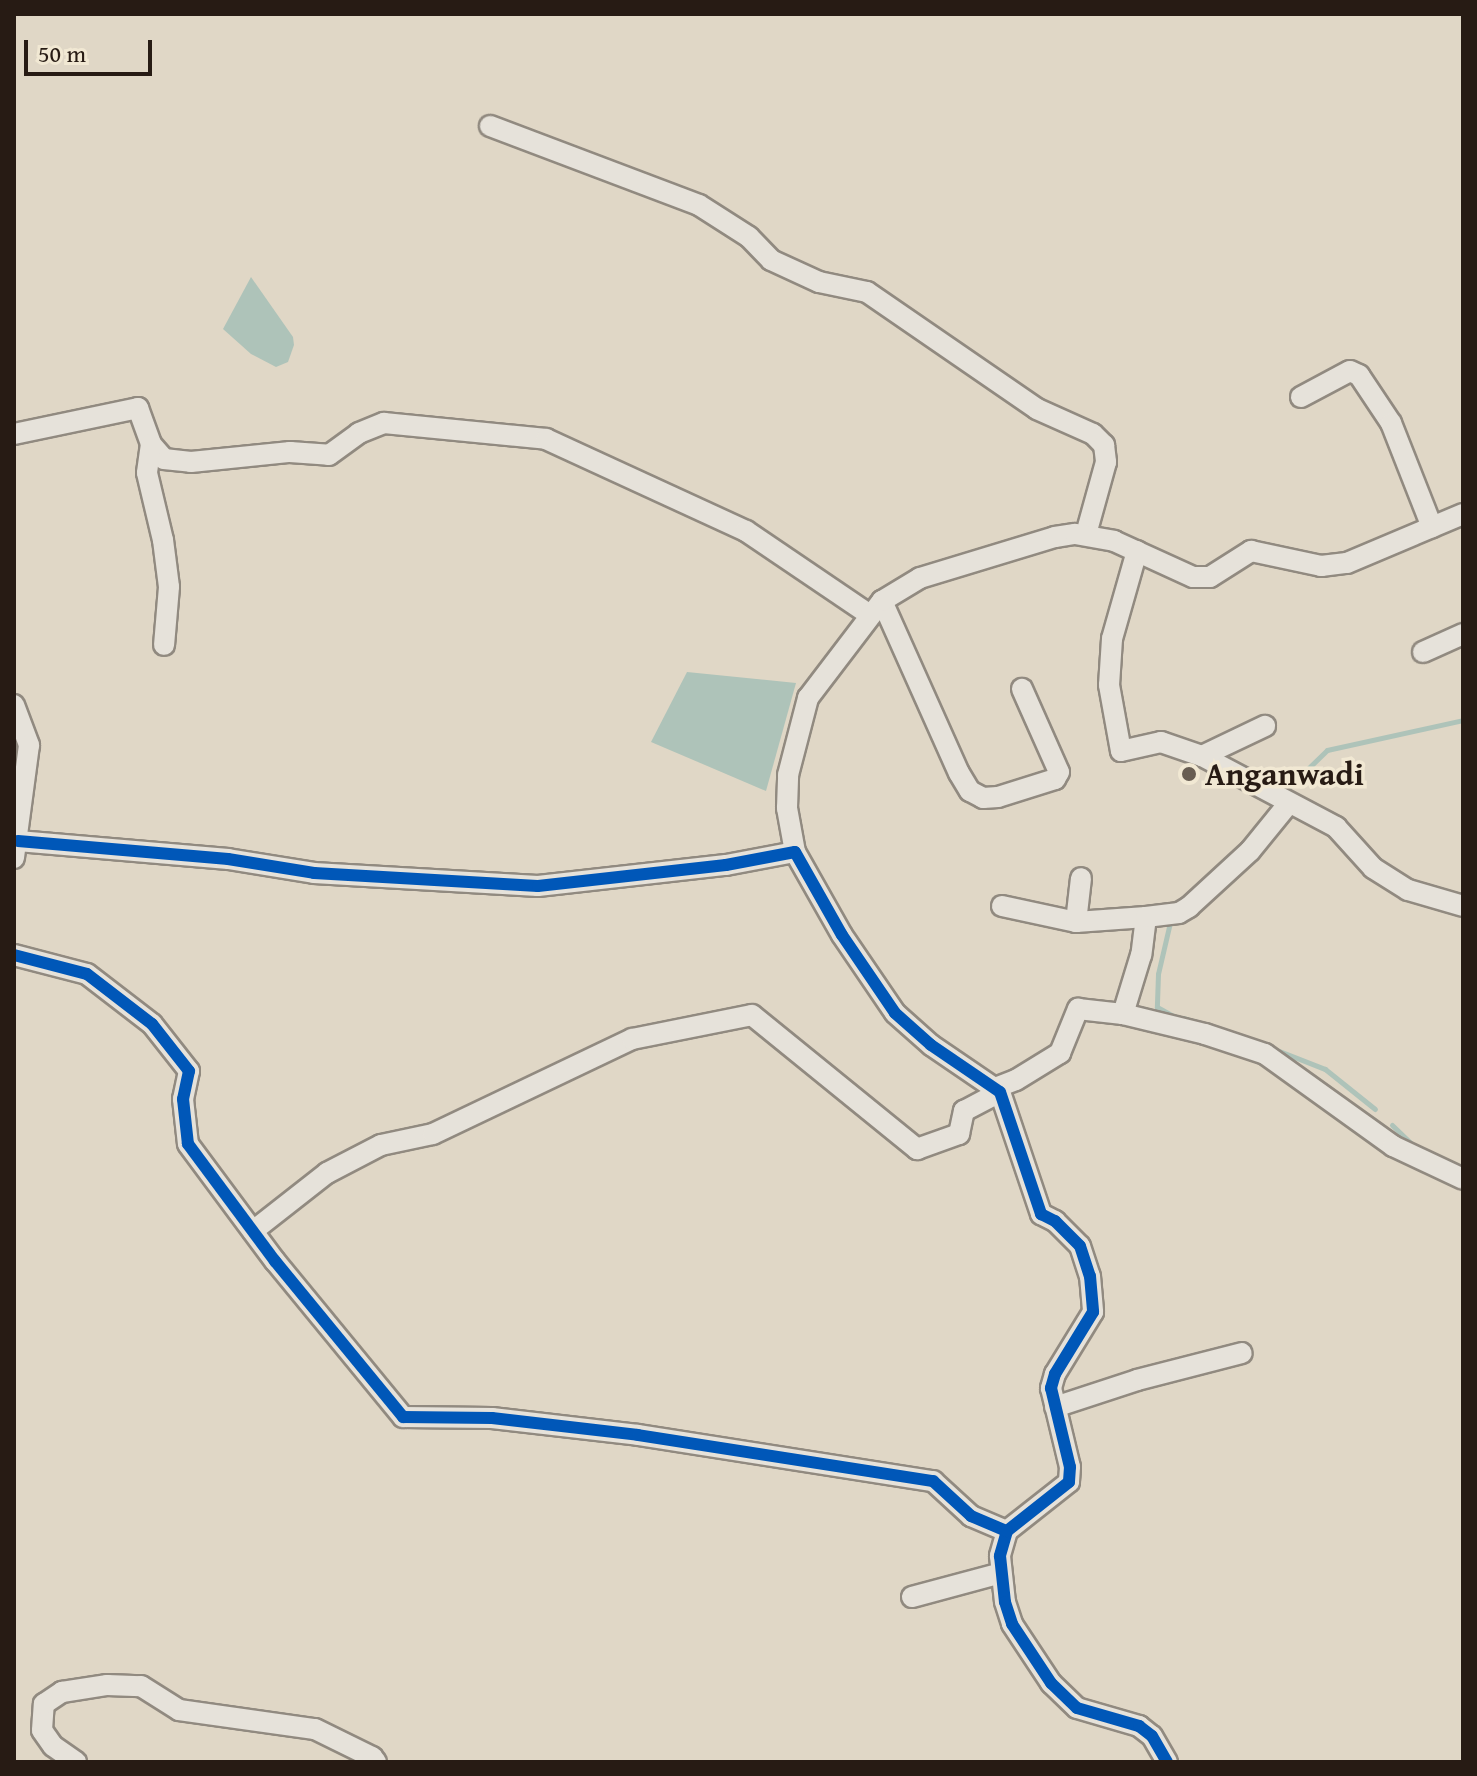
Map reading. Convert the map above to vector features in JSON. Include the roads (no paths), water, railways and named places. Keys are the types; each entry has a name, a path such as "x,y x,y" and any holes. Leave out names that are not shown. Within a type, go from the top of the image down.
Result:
{"street":[{"path":"490,126 699,205 749,237 771,260 819,282 867,292 1037,409 1093,434 1104,445 1106,462 1086,534"},
{"path":"1301,397 1350,371 1359,375 1391,423 1432,527"},
{"path":"14,434 138,408 151,444 164,459 191,462 290,452 329,455 359,433 384,423 546,439 746,531 876,608 959,773 970,791 983,798 998,797 1055,779 1059,772 1022,689"},
{"path":"151,444 147,473 163,540 169,587 164,645"},
{"path":"1167,1762 1152,1736 1139,1726 1077,1708 1051,1683 1012,1624 1001,1573 1000,1556 1007,1531 1069,1482 1070,1467 1051,1388 1055,1374 1093,1312 1090,1276 1080,1246 1055,1221 1041,1214 998,1090 941,1052 895,1013 842,935 795,852 787,808 788,775 808,698 876,608 920,578 1055,537 1086,534 1137,551 1193,577 1210,577 1251,551 1321,566 1347,563 1463,514"},
{"path":"1137,551 1112,639 1109,685 1121,751 1161,742 1202,756 1336,827 1373,868 1408,890 1463,906"},
{"path":"1423,652 1463,634"},
{"path":"15,711 29,745 16,849 228,859 314,873 538,886 726,865 795,852"},
{"path":"1202,756 1265,726"},
{"path":"1002,906 1076,922 1179,913 1250,851 1283,799"},
{"path":"1076,922 1081,878"},
{"path":"1123,1014 1141,955 1146,917"},
{"path":"14,955 87,974 152,1024 189,1071 183,1099 188,1144 253,1231 403,1417 492,1418 623,1433 818,1460 933,1481 971,1516 1007,1531"},
{"path":"253,1231 327,1173 381,1145 433,1134 474,1117 632,1039 752,1015 917,1149 959,1134 964,1111 1060,1053 1078,1009 1123,1014 1205,1034 1265,1054 1393,1146 1463,1179"},
{"path":"1055,1407 1137,1380 1242,1353"},
{"path":"912,1597 1001,1573"},
{"path":"76,1762 53,1746 42,1730 44,1704 62,1692 107,1685 141,1686 179,1710 315,1729 372,1757 376,1762"}],"waterway":[{"path":"1286,790 1327,750 1463,720"},
{"path":"1171,918 1158,974 1157,1007 1173,1016"},
{"path":"1183,1018 1235,1034"},
{"path":"1274,1049 1325,1069 1375,1109"},
{"path":"1392,1125 1414,1146"}],"place":[{"name":"Anganwadi","path":"1189,774"}]}
